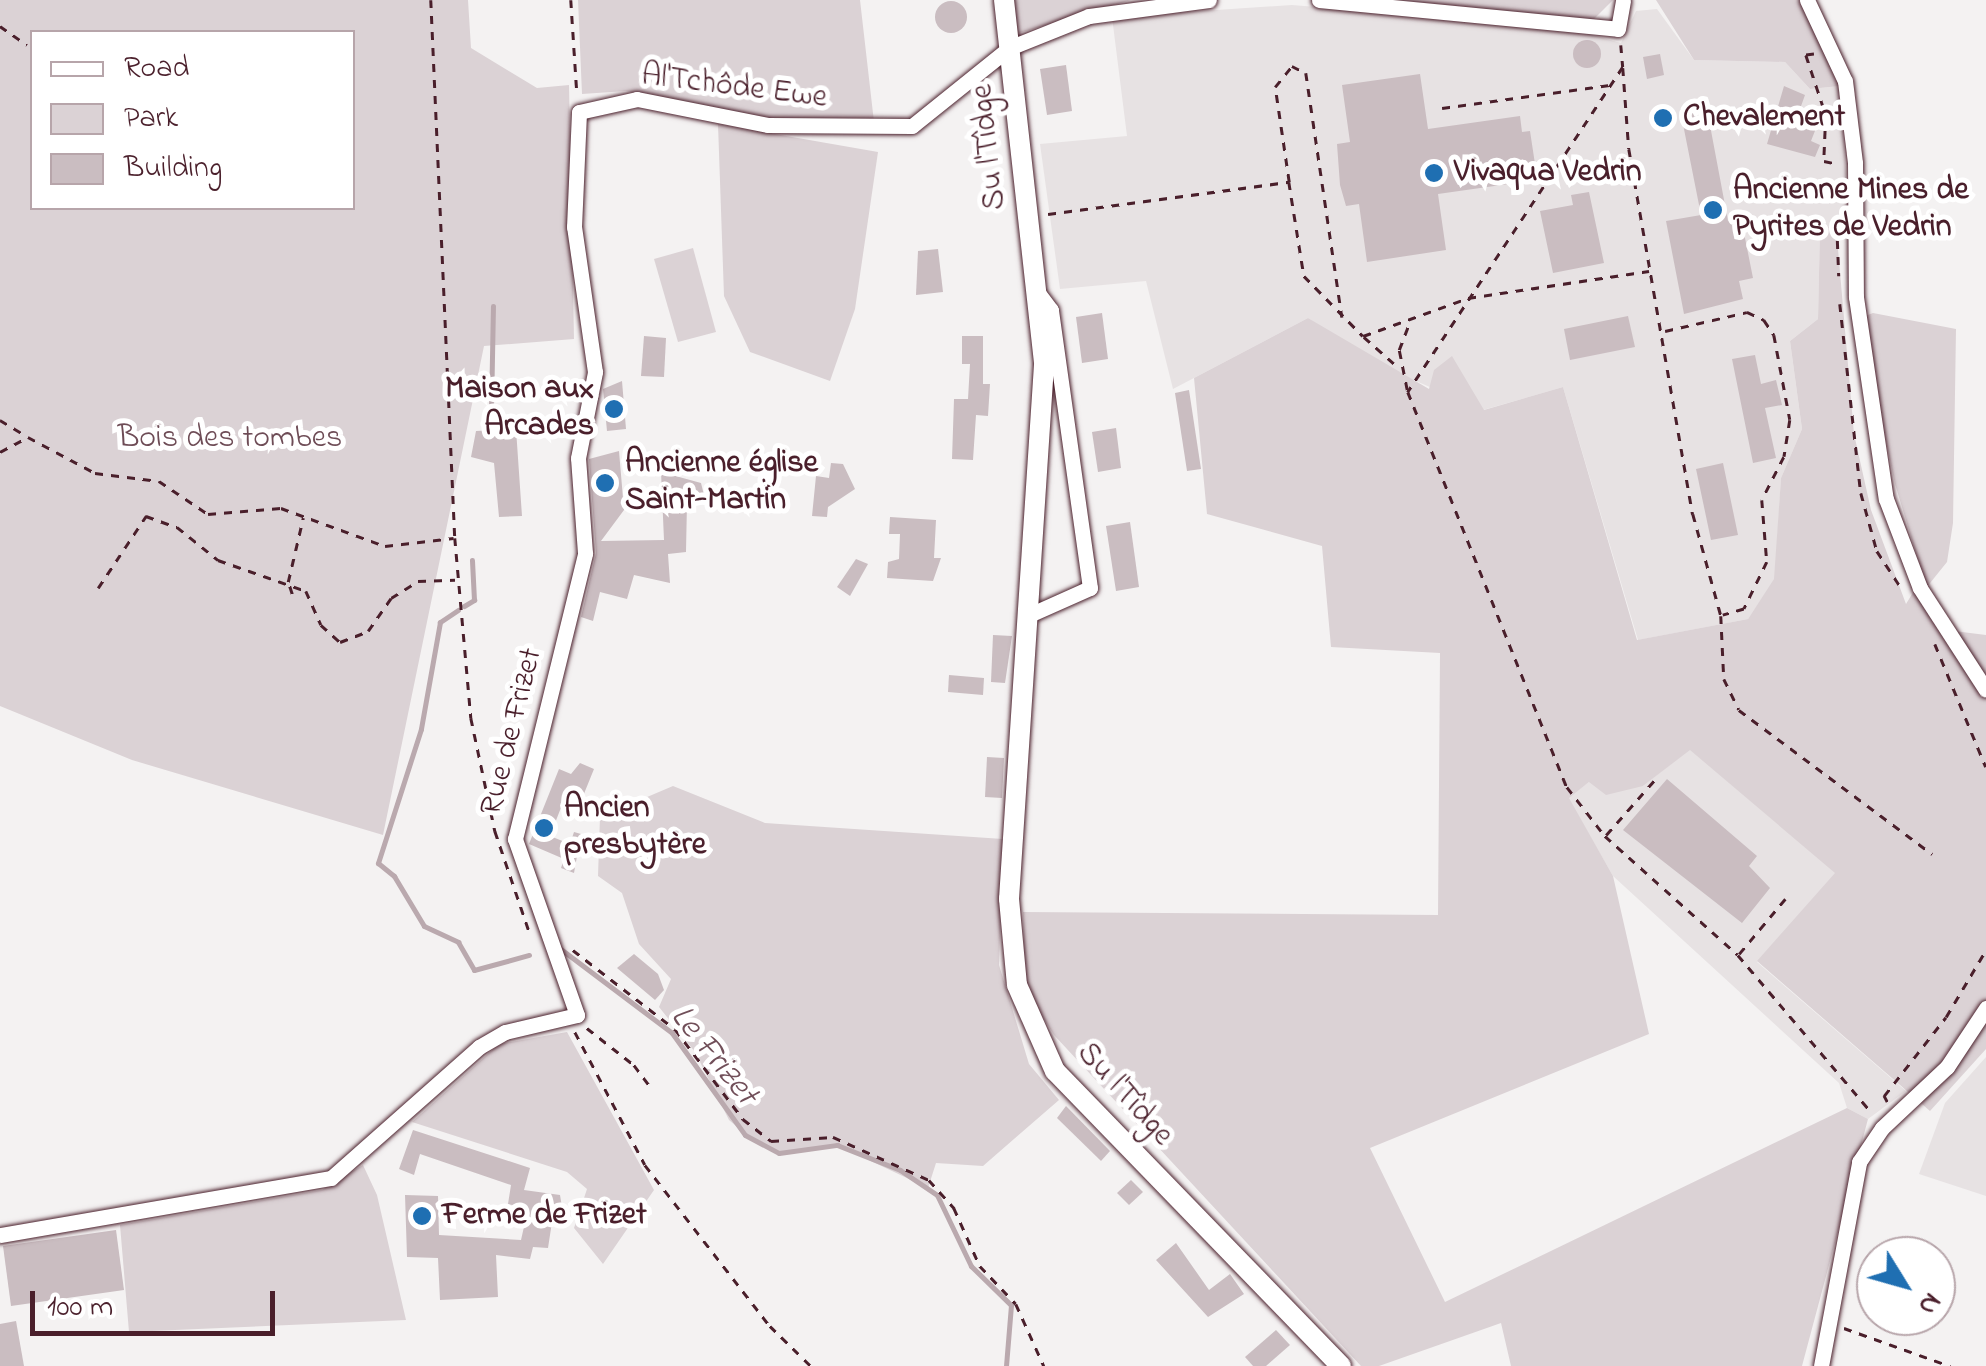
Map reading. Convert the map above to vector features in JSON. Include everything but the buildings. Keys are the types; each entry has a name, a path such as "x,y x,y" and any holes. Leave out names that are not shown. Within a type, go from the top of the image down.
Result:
{"street":[{"name":"Su l'Tîdge","path":"1004,0 1044,365 1009,899 1017,985 1055,1071 1341,1366"},
{"name":"Al'Tchôde Ewe","path":"579,112 637,99 768,124 912,126 1010,48 1089,16 1209,0"},
{"path":"1319,0 1618,28 1623,0"},
{"path":"1807,0 1845,81 1856,193 1856,298 1886,499 1920,588 1986,690"},
{"name":"Rue de Frizet","path":"573,1016 515,839 586,552 578,458 595,372 574,227 579,112"},
{"name":"Su l'Tîdge","path":"1028,616 1090,588 1051,310 1035,288"},
{"path":"1822,1366 1859,1162 1882,1128 1947,1067 1986,1008"},
{"path":"0,1234 330,1178 479,1047 505,1032 573,1016"}],"path":[{"path":"430,0 455,538 471,718 495,831 535,946"},
{"path":"571,0 579,112"},
{"path":"0,26 27,45"},
{"path":"1618,28 1629,148 1665,331 1693,514 1722,616 1724,679 1739,710 1932,854"},
{"path":"1833,52 1806,55 1826,115 1824,161 1846,170 1856,193"},
{"path":"1342,318 1306,73 1292,66 1276,88 1304,276 1342,318 1399,369 1567,787 1605,836 1738,956 1851,1081 1882,1128"},
{"path":"1408,392 1623,67"},
{"path":"1442,108 1612,85"},
{"path":"1028,218 1288,182"},
{"path":"1363,336 1468,298 1651,270"},
{"path":"1665,331 1747,312 1764,320 1774,335 1790,420 1784,457 1762,500 1767,562 1744,609 1722,616"},
{"path":"1399,369 1410,322"},
{"path":"0,420 95,473 159,480 208,514 281,508 385,546 455,538"},
{"path":"0,452 28,437"},
{"path":"98,588 146,516 177,527 218,560 306,591 321,626 340,642 368,632 391,598 418,581 458,580"},
{"path":"292,594 288,582 304,516"},
{"path":"1605,836 1658,776"},
{"path":"1738,956 1785,899"},
{"path":"562,942 675,1029 743,1119 770,1141 833,1137 929,1180 954,1208 980,1266 1016,1304 1044,1366"},
{"path":"1882,1128 1884,1096 1946,1017 1986,950"},
{"path":"573,1016 649,1086"},
{"path":"573,1016 645,1165 770,1326 811,1366"},
{"path":"1828,1323 1950,1366"}],"shaded area":[{"path":"1292,5 1567,28 1621,43 1636,11 1657,9 1694,60 1785,62 1810,89 1840,86 1849,223 1820,229 1818,319 1790,341 1802,429 1781,478 1775,579 1748,619 1638,640 1563,387 1483,410 1379,365 1308,318 1173,389 1146,281 1060,289 1040,144 1127,136 1112,17"},
{"path":"1690,749 1836,873 1757,962 1906,1091 1868,1119 1847,1108 1839,1083 1613,876 1568,798 1589,782 1643,786"},
{"path":"1986,1057 1986,1196 1919,1174 1945,1103"}],"green space":[{"name":"Bois des tombes","path":"0,0 468,0 471,48 537,88 569,85 574,339 484,346 383,835 132,760 0,706"},
{"path":"578,0 860,0 874,122 766,120 626,91 582,94"},
{"path":"1008,0 1131,0 1019,33 1010,25"},
{"path":"1398,0 1613,0 1593,20"},
{"path":"1656,0 1799,0 1840,86 1810,89 1785,62 1694,60"},
{"path":"718,124 878,152 855,309 830,381 750,352 724,296"},
{"path":"1836,226 1854,434 1871,510 1906,604 1923,576 1895,484 1860,318 1873,313 1956,329 1953,523 1947,562 1922,593 1946,630 1986,635 1986,1049 1930,1111 1757,961 1835,873 1690,750 1643,786 1606,795 1589,782 1569,798 1613,876 1649,1034 1370,1148 1445,1302 1847,1108 1868,1119 1802,1366 1511,1366 1501,1323 1379,1366 1361,1366 1054,1035 1025,989 1023,912 1438,915 1440,653 1331,647 1322,546 1207,514 1194,378 1308,318 1429,389 1434,370 1452,356 1484,410 1563,387 1637,640 1748,619 1774,579 1781,478 1802,429 1790,341 1818,319 1820,228"},
{"path":"693,248 716,332 678,342 654,259"},
{"path":"673,786 765,823 1003,839 999,965 1029,1064 1059,1100 983,1166 936,1163 928,1188 837,1145 779,1153 749,1137 729,1120 695,1052 659,1007 671,979 639,944 622,893 598,876 600,817"},
{"path":"567,1032 654,1190 603,1264 574,1228 587,1189 567,1172 412,1122 499,1044"},
{"path":"363,1165 377,1195 406,1320 129,1332 120,1225 322,1190"}],"waterway":[{"name":"Le Frizet","path":"491,409 493,306"},
{"name":"Le Frizet","path":"464,606 474,600 472,560"},
{"name":"Le Frizet","path":"458,610 440,622 421,729 378,863 394,876 424,926 458,942 474,970 529,955"},
{"name":"Le Frizet","path":"558,947 672,1033 745,1135 779,1153 837,1145 900,1170 937,1195 971,1266 1011,1305 1006,1366"}],"place":[{"name":"Chevalement","path":"1663,118"},
{"name":"Vivaqua Vedrin","path":"1434,173"},
{"name":"Ancienne Mines de Pyrites de Vedrin","path":"1713,210"},
{"name":"Maison aux Arcades","path":"614,409"},
{"name":"Ancienne église Saint-Martin","path":"605,483"},
{"name":"Ancien presbytère","path":"544,828"},
{"name":"Ferme de Frizet","path":"422,1216"}]}
